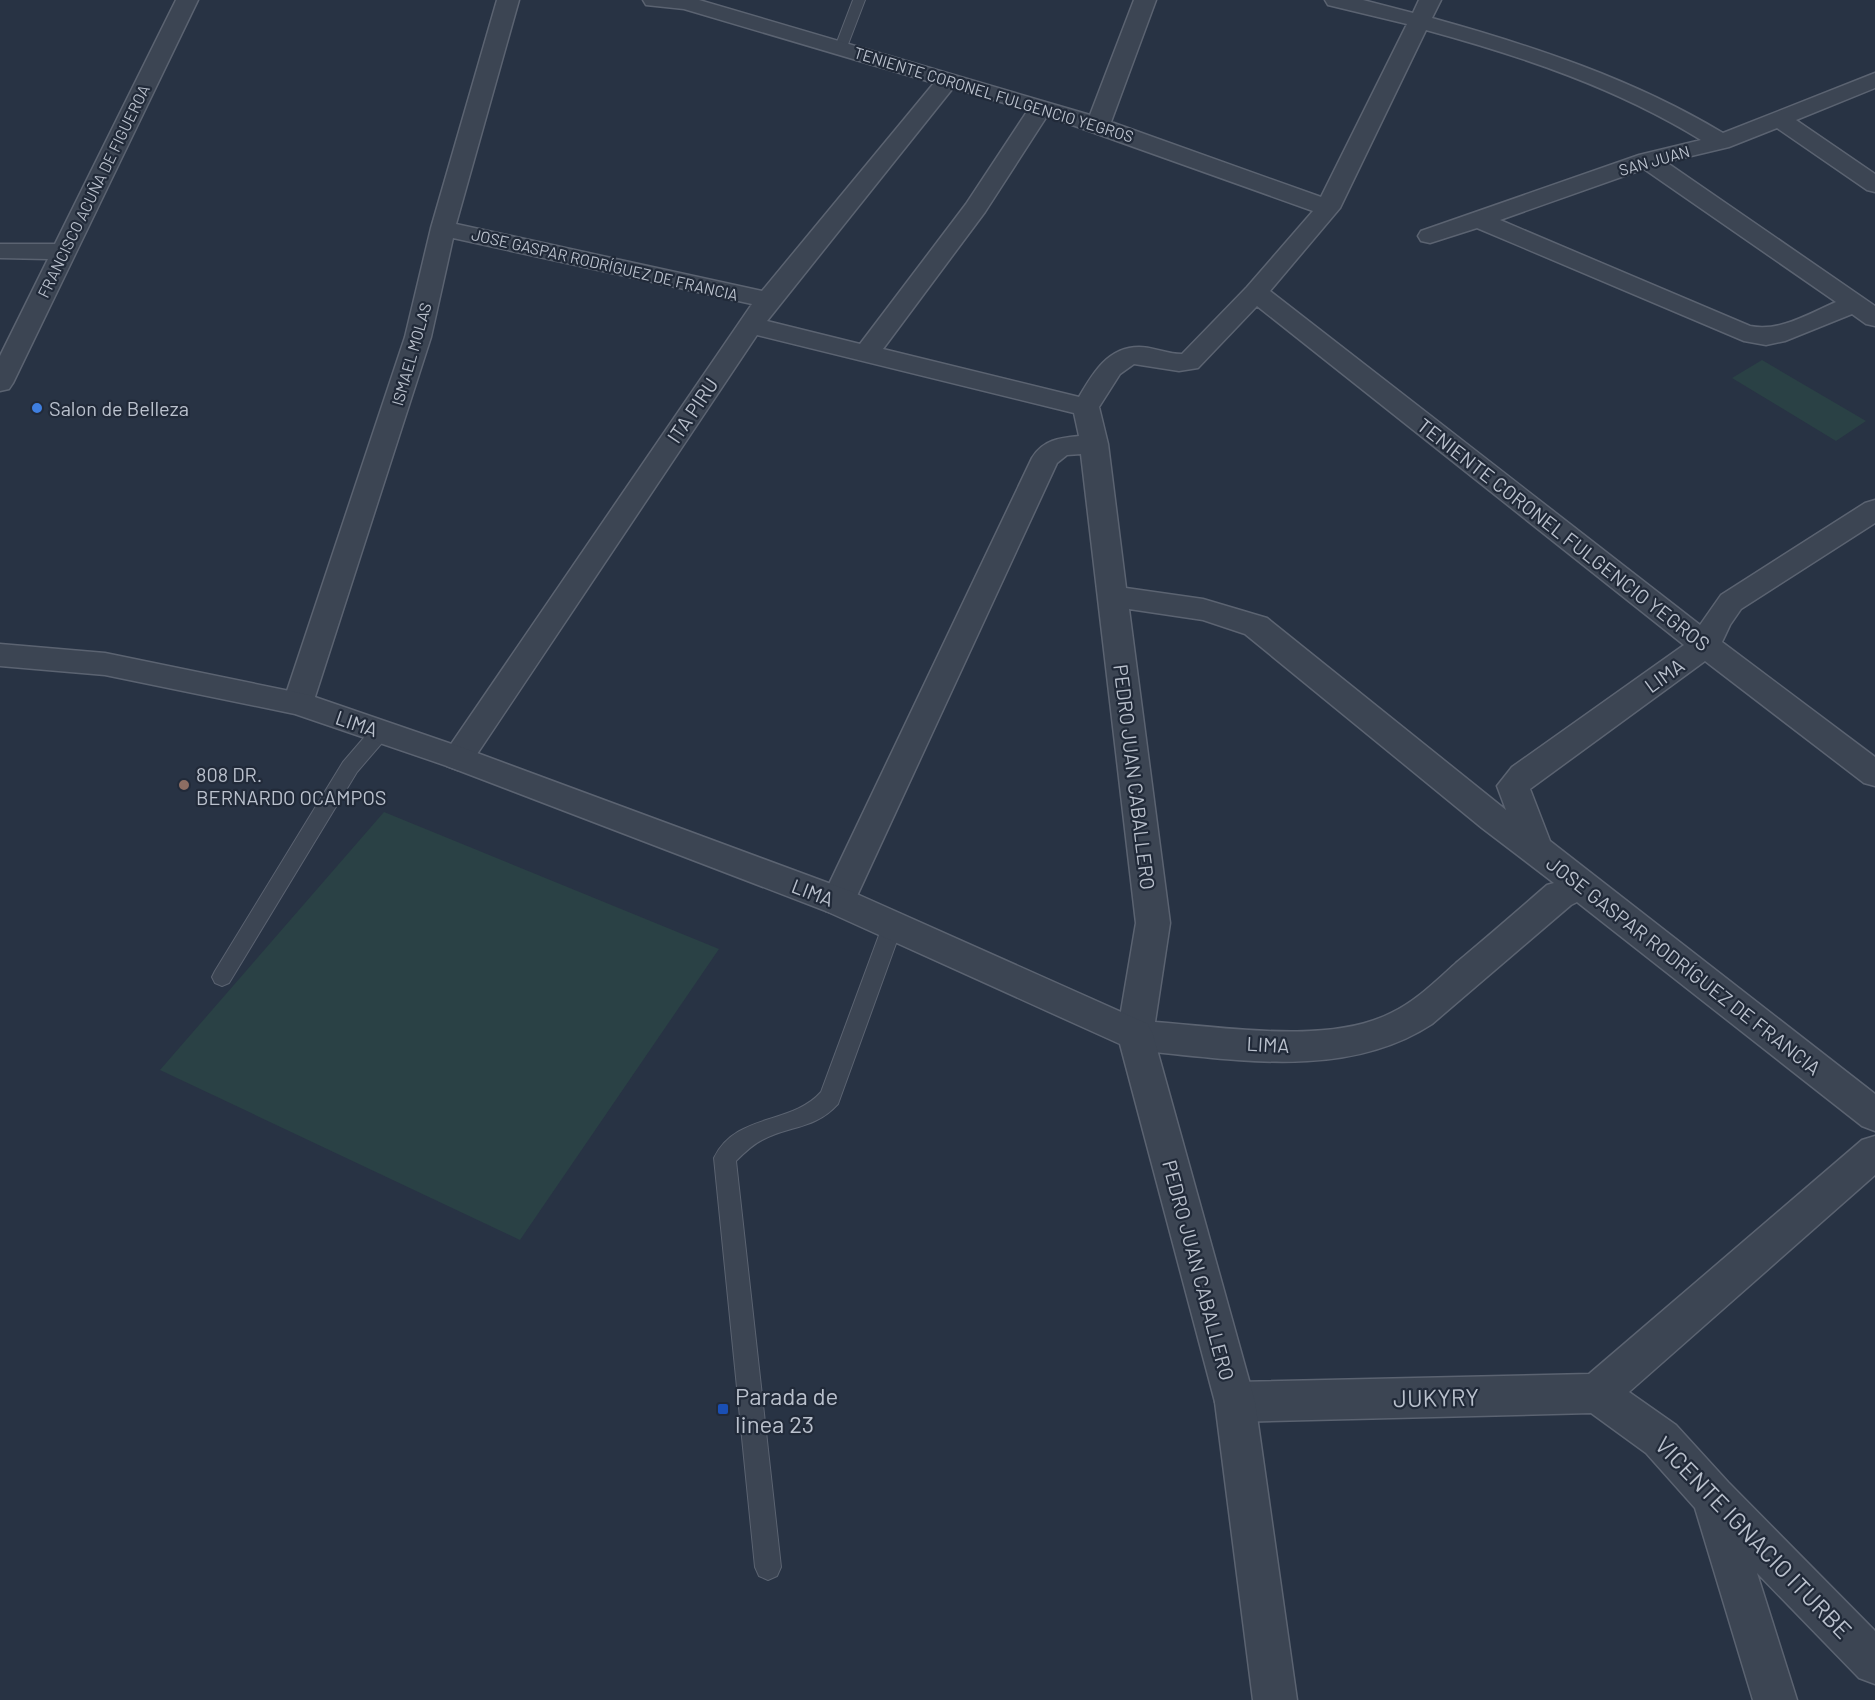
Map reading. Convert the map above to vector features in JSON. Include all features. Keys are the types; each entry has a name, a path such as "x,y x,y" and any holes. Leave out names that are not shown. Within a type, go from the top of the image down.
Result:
{"street":[{"name":"FRANCISCO ACUÑA DE FIGUEROA","path":"0,383 187,0"},
{"name":"ISMAEL MOLAS","path":"298,703 418,338 443,228 508,0"},
{"name":"TENIENTE CORONEL FULGENCIO YEGROS","path":"654,0 686,3 1041,107 1098,125 1328,208"},
{"path":"1098,125 1146,0"},
{"path":"1336,0 1425,10 1655,104 1721,142"},
{"path":"750,325 1086,407 1114,363 1130,355 1148,356 1176,364 1189,362 1256,292 1328,208 1425,10"},
{"name":"ITA PIRU","path":"458,758 768,300 948,80"},
{"name":"SAN JUAN","path":"1430,236 1647,160 1721,142 1875,80"},
{"path":"867,353 976,207 1041,107"},
{"path":"1779,119 1875,185"},
{"path":"1647,160 1875,318"},
{"path":"1478,219 1744,333 1766,337 1785,333 1854,304"},
{"name":"JOSE GASPAR RODRÍGUEZ DE FRANCIA","path":"443,228 768,300"},
{"path":"0,251 62,252"},
{"name":"TENIENTE CORONEL FULGENCIO YEGROS","path":"1256,292 1705,645 1875,774"},
{"name":"PEDRO JUAN CABALLERO","path":"1086,407 1094,444 1153,923 1135,1035 1235,1402 1275,1700"},
{"path":"838,901 1046,458 1060,447 1094,444"},
{"name":"LIMA","path":"1517,798 1514,786 1523,776 1705,645 1717,620 1731,602 1875,510"},
{"path":"1112,597 1183,604 1227,614 1256,626 1494,819 1536,849"},
{"name":"LIMA","path":"0,655 105,664 298,703 458,758 838,901 1135,1035 1317,1046 1349,1042 1377,1034 1402,1024 1428,1008 1559,895 1582,887"},
{"name":"JOSE GASPAR RODRÍGUEZ DE FRANCIA","path":"1517,798 1536,849 1875,1114"},
{"path":"1614,1404 1875,1152"},
{"name":"JUKYRY","path":"1235,1402 1614,1404"},
{"name":"VICENTE IGNACIO ITURBE","path":"1614,1404 1661,1439 1713,1497 1875,1662"},
{"path":"1713,1497 1775,1700"}],"lane":[{"path":"841,47 860,0"},
{"path":"222,977 350,767 381,731"},
{"path":"768,1567 725,1158 739,1143 757,1131 804,1118 820,1110 830,1097 892,927"}],"green space":[{"path":"1762,360 1866,421 1836,441 1732,378"},
{"path":"384,812 719,949 520,1240 160,1070"}],"place":[{"name":"Salon de Belleza","path":"37,408"},
{"name":"808 DR. BERNARDO OCAMPOS","path":"184,785"},
{"name":"Parada de linea 23","path":"723,1409"}]}
